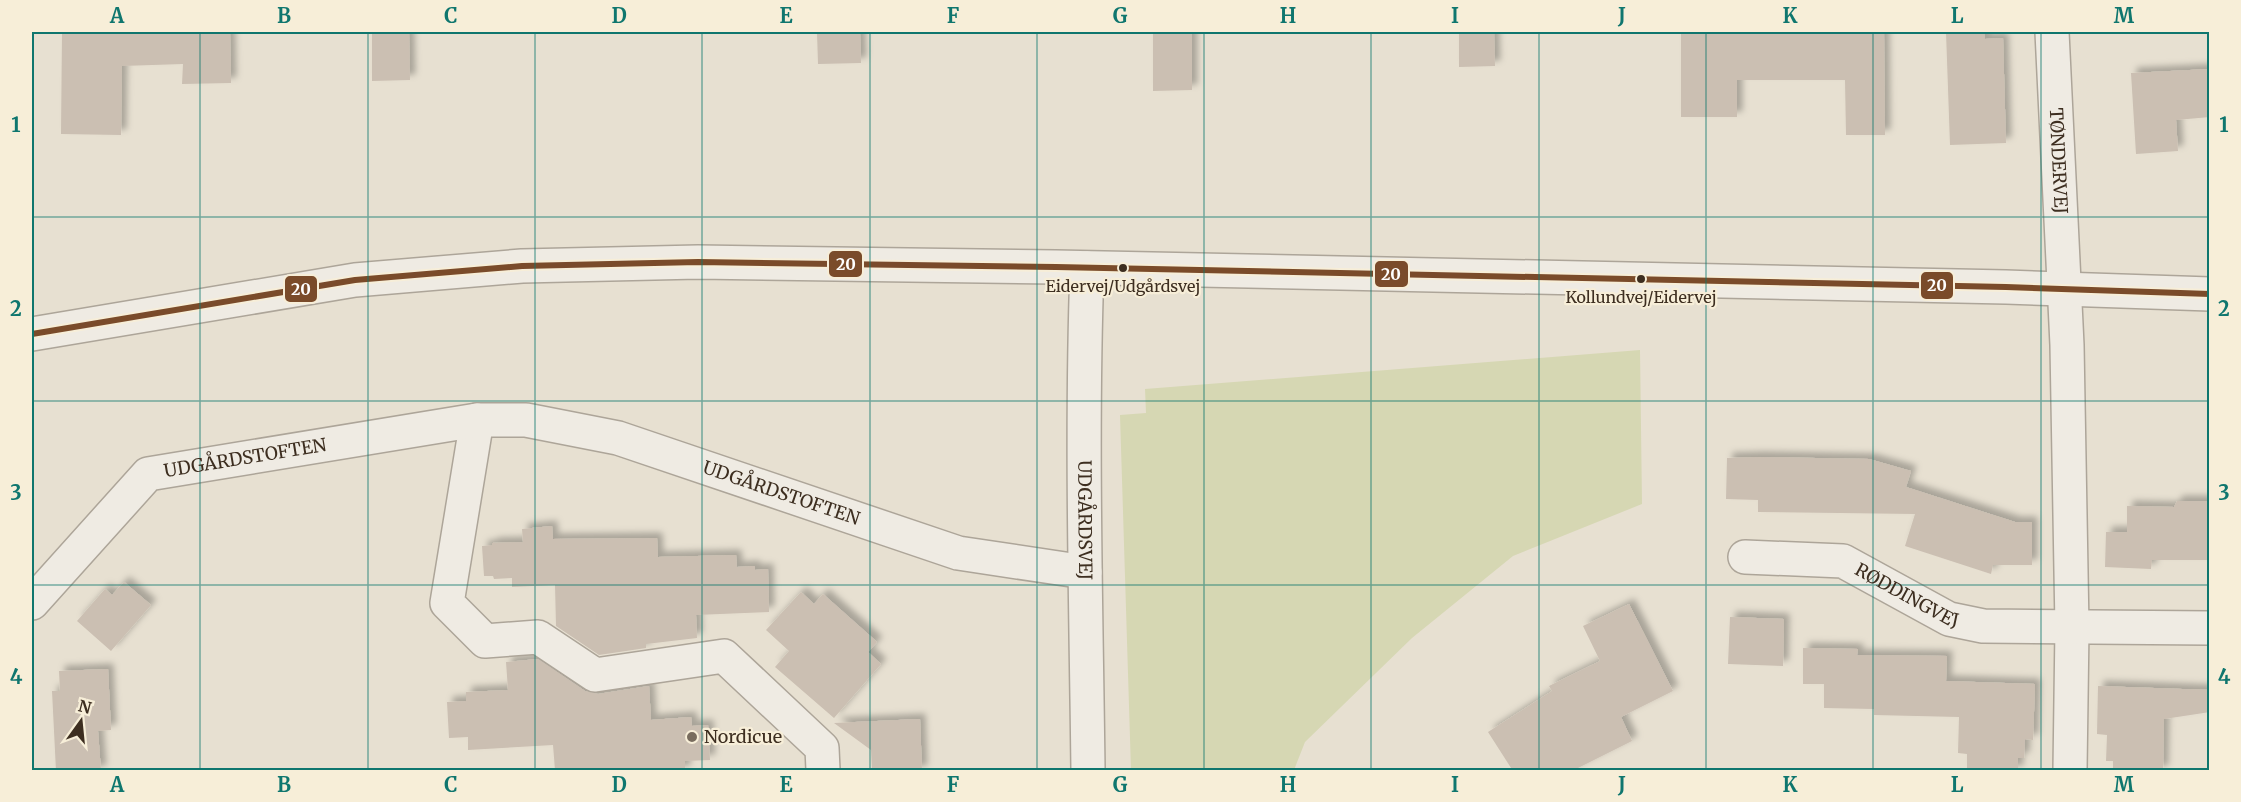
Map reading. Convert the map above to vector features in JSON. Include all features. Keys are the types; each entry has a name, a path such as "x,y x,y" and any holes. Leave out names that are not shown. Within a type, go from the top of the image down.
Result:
{"street":[{"name":"TØNDERVEJ","path":"2052,32 2063,289"},
{"path":"32,334 355,280 522,266 698,262 1087,268 2210,294"},
{"name":"UDGÅRDSVEJ","path":"1087,268 1085,572 1088,771"},
{"path":"2063,289 2067,345 2072,628 2070,771"},
{"path":"477,420 447,603 485,642 538,637 595,675 724,656 822,748 823,771"},
{"name":"UDGÅRDSTOFTEN","path":"32,603 148,474 477,420 526,420 618,438 958,552 1085,572"},
{"name":"RØDDINGVEJ","path":"1745,557 1843,561 1948,618 1983,626 2210,628"}],"green space":[{"path":"1640,350 1642,504 1513,556 1412,638 1305,742 1294,770 1131,770 1120,415 1146,413 1145,389"}],"building":[{"path":"62,32 230,32 231,83 182,84 183,64 122,66 121,135 61,134"},
{"path":"372,32 409,32 410,80 372,81"},
{"path":"817,32 860,32 861,63 818,64"},
{"path":"1153,32 1192,32 1192,90 1153,91"},
{"path":"1459,32 1494,32 1495,66 1459,67"},
{"path":"1681,32 1884,32 1885,135 1846,135 1845,80 1737,80 1737,117 1681,117"},
{"path":"1946,32 1984,32 1985,39 2003,38 2006,143 1950,145"},
{"path":"2210,69 2210,117 2176,120 2178,151 2136,154 2131,73"},
{"path":"1727,458 1869,459 1911,471 1906,487 2015,522 2032,522 2032,565 1993,565 1991,574 1905,546 1915,514 1758,512 1758,500 1726,499"},
{"path":"2177,501 2210,501 2210,560 2152,560 2151,569 2105,567 2106,532 2127,532 2127,506 2174,507"},
{"path":"552,526 553,539 657,538 658,557 736,555 737,567 755,566 755,570 768,569 769,612 696,615 697,638 646,644 646,648 599,655 556,626 555,585 512,587 512,578 494,579 493,576 484,576 482,546 492,545 492,543 523,542 522,529"},
{"path":"124,582 151,605 111,651 77,621 105,589 112,595"},
{"path":"801,592 814,604 823,594 877,642 868,652 881,664 834,718 775,667 789,651 766,630"},
{"path":"1629,604 1673,691 1621,717 1632,741 1572,771 1513,771 1488,732 1552,691 1549,686 1600,661 1583,626"},
{"path":"1730,617 1784,619 1783,666 1728,664"},
{"path":"1803,648 1858,649 1857,655 1947,656 1946,681 2035,684 2033,740 2025,739 2024,758 2018,758 2018,771 1967,771 1967,754 1958,753 1959,717 1874,715 1874,709 1824,708 1824,684 1803,684"},
{"path":"538,659 585,691 598,694 649,686 651,720 691,717 692,726 708,725 710,760 685,761 685,771 555,770 553,745 468,750 468,737 449,738 447,702 466,701 466,692 508,690 506,662"},
{"path":"108,669 111,730 98,731 101,771 56,771 52,691 60,691 59,671"},
{"path":"2098,686 2210,690 2210,712 2164,719 2163,771 2113,771 2113,761 2106,761 2107,735 2097,734"},
{"path":"920,719 922,771 872,771 871,750 834,723"}],"transit line":[{"name":"20","path":"32,334 355,280 522,266 698,262 1056,267 2006,287 2210,294"}],"place":[{"name":"Eidervej/Udgårdsvej","path":"1123,268"},
{"name":"Kollundvej/Eidervej","path":"1641,279"},
{"name":"Nordicue","path":"692,737"}]}
